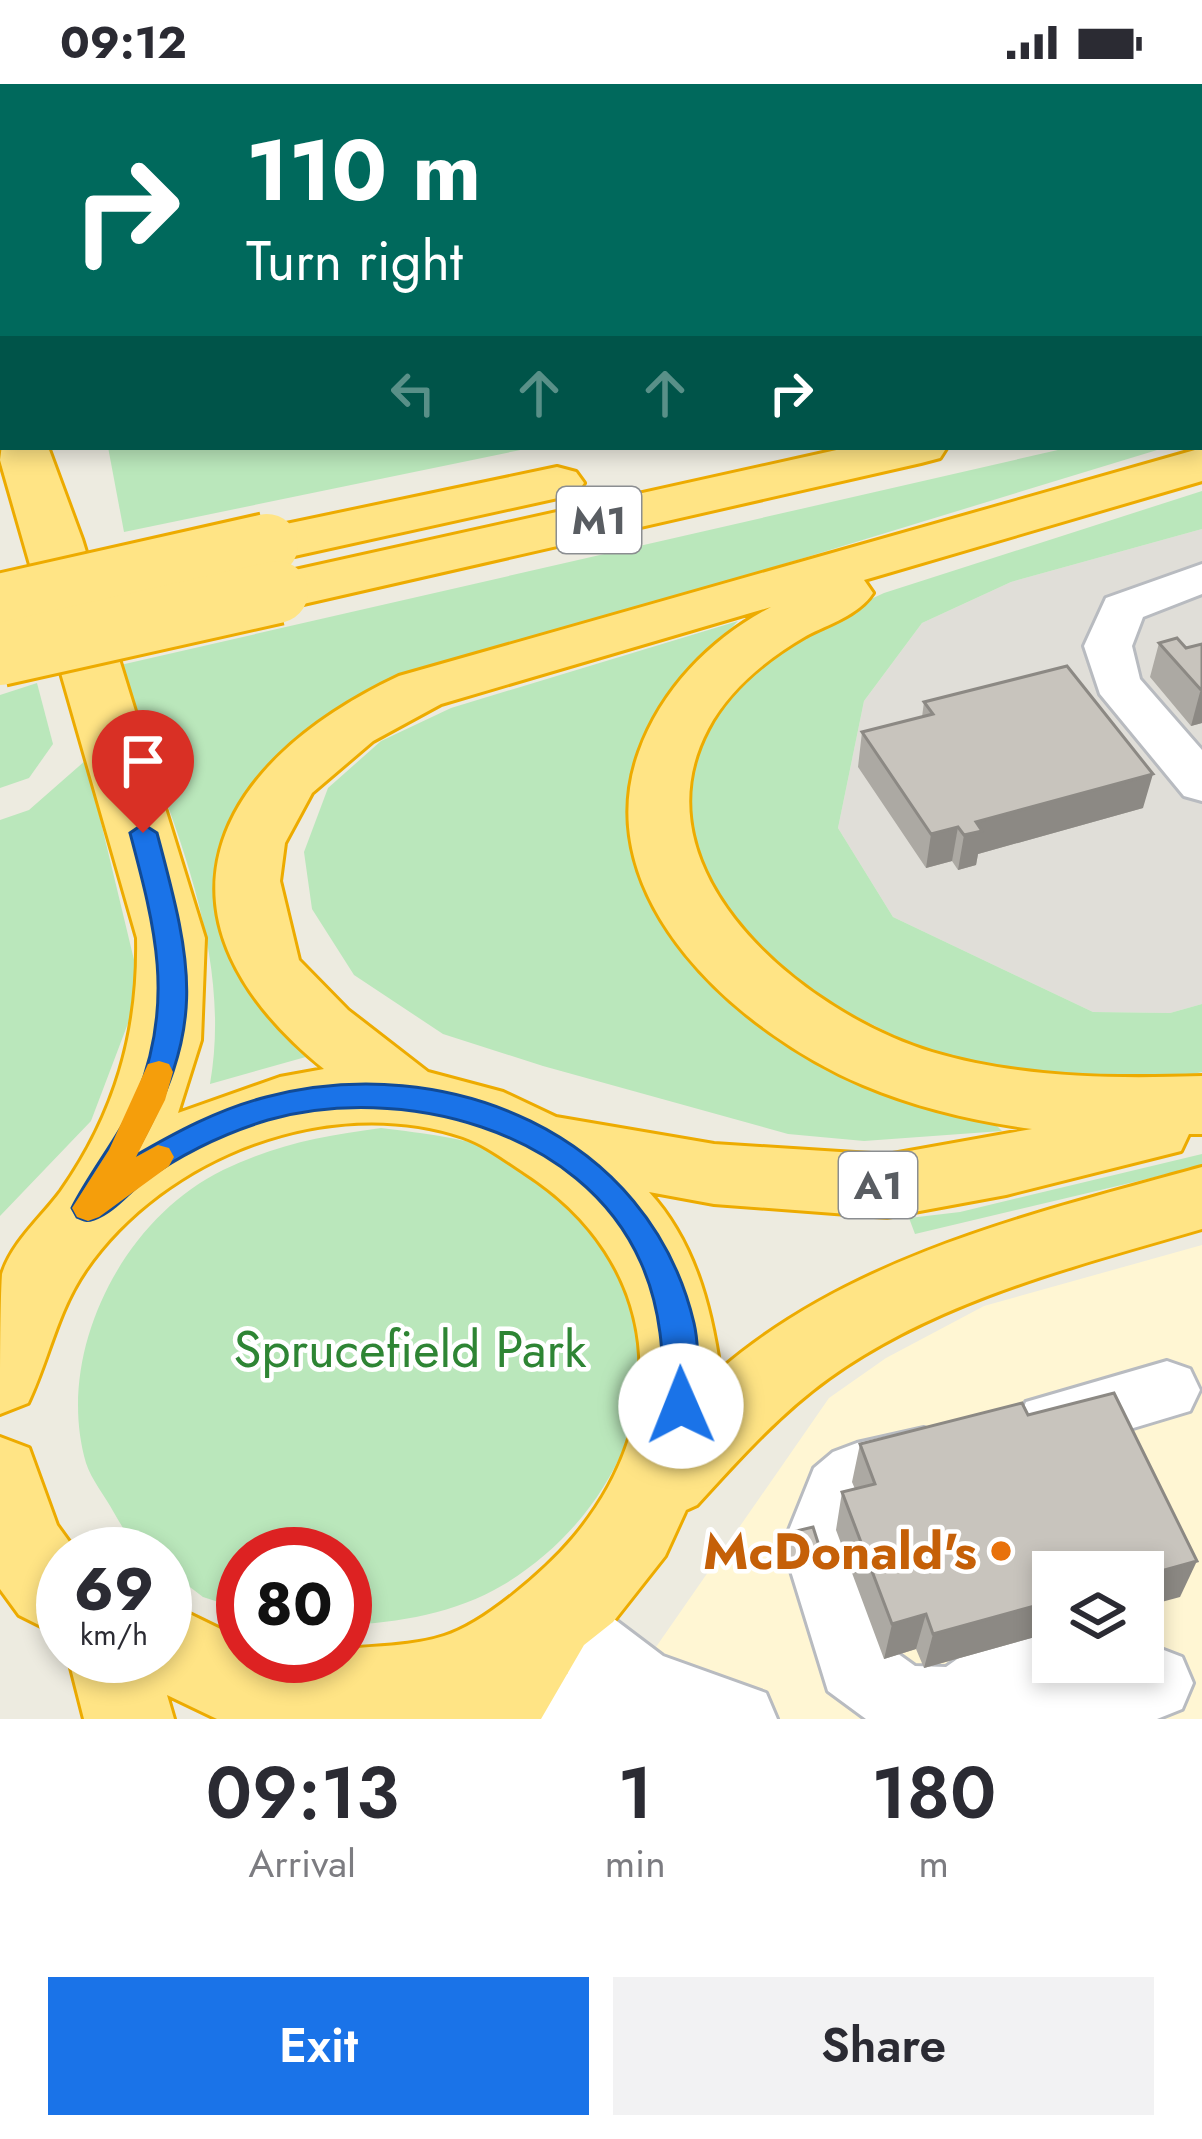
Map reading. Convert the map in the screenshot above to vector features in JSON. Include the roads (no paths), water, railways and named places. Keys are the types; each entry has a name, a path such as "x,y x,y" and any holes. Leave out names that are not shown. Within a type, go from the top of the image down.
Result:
{"highway":[{"path":"23,450 136,808 171,938 175,987 163,1060 150,1100 47,1245"},
{"name":"M1","path":"0,653 272,568 712,450"},
{"name":"M1","path":"0,605 272,568 905,450"},
{"path":"410,1098 275,980 261,951 248,904 254,840 272,800 302,761 377,709 420,690 1192,467"},
{"path":"1192,467 856,588 790,621 728,662 679,724 659,778 656,834 678,892 716,952 774,999 887,1064 984,1095 1122,1108 1202,1105"},
{"name":"A1","path":"0,1378 14,1324 47,1245 136,1170 199,1134 268,1108 339,1096 410,1098 483,1113 550,1144 610,1191 654,1253 679,1326 681,1406 659,1488"},
{"name":"A1","path":"550,1144 714,1174 887,1186 1006,1165 1202,1119"},
{"name":"A1","path":"489,1719 554,1620 616,1560 659,1488 732,1407 845,1325 1005,1261 1202,1198"},
{"name":"A1","path":"192,1659 246,1686 349,1695 461,1676 554,1620"},
{"path":"119,1683 129,1719"}],"street":[{"path":"1202,578 1123,608 1108,646 1117,683 1202,782"},
{"path":"1167,1390 857,1474 838,1490 818,1545 854,1666 904,1702 957,1703 1012,1719 1079,1714 1179,1687"},
{"path":"554,1620 642,1684 740,1719"},
{"path":"957,1703 1003,1670 1032,1665"},
{"path":"539,1719 642,1684"}],"place":[{"name":"McDonald's","path":"1001,1551"}],"park label":[{"name":"Sprucefield Park","path":"410,1349"}]}
